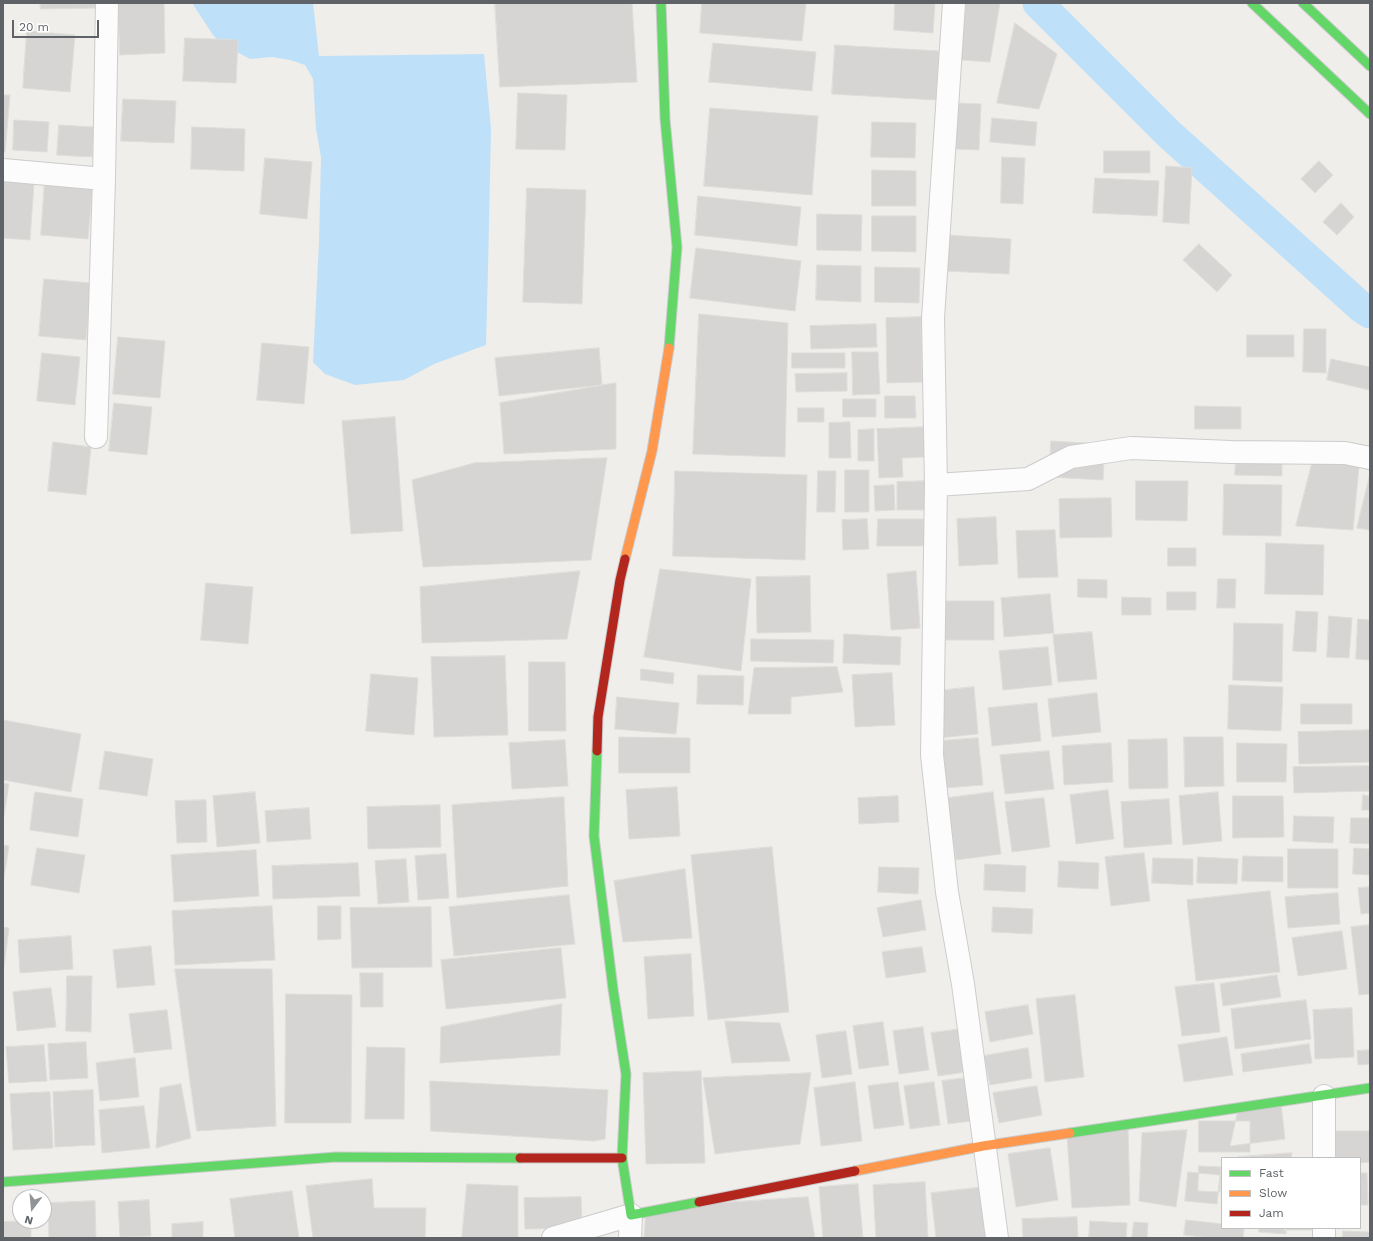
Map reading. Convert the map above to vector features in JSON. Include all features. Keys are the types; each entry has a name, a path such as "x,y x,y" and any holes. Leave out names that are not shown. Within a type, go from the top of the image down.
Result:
{"main road":[{"path":"661,3 665,119 677,247 670,343 652,451 620,580 598,717 594,836 613,989 626,1074 622,1158 631,1215 983,1146 1370,1088"},
{"path":"1252,3 1370,114"},
{"path":"1303,3 1370,66"},
{"path":"3,1182 336,1157 622,1158"}],"street":[{"path":"96,437 104,179 107,3"},
{"path":"954,3 932,318 936,485 932,755 947,892 963,984 996,1238"},
{"path":"3,170 104,179"},
{"path":"936,485 1028,479 1071,457 1131,448 1231,452 1345,453 1370,458"},
{"path":"1324,1096 1324,1157"},
{"path":"553,1238 631,1215 630,1238"}],"water":[{"path":"193,3 313,3 319,56 484,54 491,129 486,345 434,364 404,380 355,385 325,374 313,362 319,242 321,157 316,129 313,79 305,65 290,60 272,57 250,59 222,44 213,35"}],"building":[{"path":"40,3 95,3 95,8 41,9"},
{"path":"118,3 164,3 165,53 120,55"},
{"path":"495,3 632,3 637,82 500,87"},
{"path":"702,3 806,3 802,41 700,33"},
{"path":"895,3 935,3 933,33 894,30"},
{"path":"966,3 1000,3 990,62 961,60"},
{"path":"1015,23 1057,54 1039,109 997,103"},
{"path":"27,31 75,35 70,92 23,88"},
{"path":"185,38 238,40 236,83 183,81"},
{"path":"713,43 816,52 812,91 709,82"},
{"path":"835,45 939,51 936,100 832,94"},
{"path":"518,93 567,95 565,150 516,149"},
{"path":"3,95 10,95 5,152 3,152"},
{"path":"123,99 176,101 174,143 121,141"},
{"path":"958,103 981,104 979,150 956,149"},
{"path":"710,108 818,116 812,195 704,186"},
{"path":"992,118 1037,122 1035,146 990,142"},
{"path":"14,120 49,122 47,152 13,150"},
{"path":"872,122 916,123 915,158 871,157"},
{"path":"59,125 94,127 92,157 57,155"},
{"path":"192,127 245,129 244,171 191,169"},
{"path":"1104,151 1150,151 1150,173 1104,173"},
{"path":"1002,157 1025,158 1023,204 1001,203"},
{"path":"265,158 312,162 307,219 260,214"},
{"path":"1319,161 1333,175 1315,193 1301,179"},
{"path":"1166,166 1192,168 1189,224 1163,222"},
{"path":"872,170 916,171 916,206 872,206"},
{"path":"45,178 93,182 88,239 41,235"},
{"path":"1095,178 1159,181 1157,216 1093,213"},
{"path":"3,181 34,183 30,240 3,238"},
{"path":"527,188 586,190 582,304 523,302"},
{"path":"698,196 801,207 797,246 695,235"},
{"path":"1341,203 1354,217 1337,235 1323,222"},
{"path":"817,214 862,215 861,251 817,250"},
{"path":"872,216 916,216 916,252 872,251"},
{"path":"947,235 1011,239 1009,274 945,271"},
{"path":"1199,244 1232,275 1217,292 1183,260"},
{"path":"696,248 801,261 795,311 690,298"},
{"path":"817,265 861,266 861,302 816,300"},
{"path":"875,267 920,268 919,303 875,302"},
{"path":"44,279 91,283 86,340 39,336"},
{"path":"699,314 788,323 785,457 693,454"},
{"path":"921,317 922,382 887,383 886,318"},
{"path":"876,324 877,347 811,349 810,326"},
{"path":"1304,329 1326,329 1326,373 1303,372"},
{"path":"1247,335 1294,335 1294,357 1247,357"},
{"path":"118,337 165,341 160,398 113,394"},
{"path":"262,343 309,347 304,404 257,400"},
{"path":"599,348 602,385 499,396 495,358"},
{"path":"852,352 878,352 880,394 853,395"},
{"path":"42,353 80,357 75,405 37,401"},
{"path":"792,353 845,353 845,368 792,368"},
{"path":"1331,359 1370,367 1369,390 1327,380"},
{"path":"847,373 847,391 796,392 795,374"},
{"path":"616,383 616,449 504,454 500,403"},
{"path":"885,396 915,396 916,418 885,418"},
{"path":"843,399 876,399 876,417 843,417"},
{"path":"114,403 152,407 147,455 109,451"},
{"path":"1195,406 1241,407 1241,429 1195,429"},
{"path":"798,408 824,408 824,422 798,422"},
{"path":"395,417 403,531 351,534 342,421"},
{"path":"850,422 851,458 829,458 829,423"},
{"path":"924,427 925,457 902,458 903,477 879,478 877,429"},
{"path":"874,429 874,461 858,461 858,430"},
{"path":"1051,441 1105,444 1103,480 1049,477"},
{"path":"53,442 91,447 86,495 48,491"},
{"path":"1316,448 1360,456 1353,530 1296,526"},
{"path":"1236,453 1282,453 1282,476 1235,475"},
{"path":"607,458 591,560 423,567 412,480 474,463"},
{"path":"845,470 869,470 869,512 845,512"},
{"path":"675,471 807,475 805,560 673,556"},
{"path":"818,471 836,471 835,512 817,512"},
{"path":"1370,474 1370,530 1357,528"},
{"path":"927,481 928,510 897,510 897,482"},
{"path":"1136,481 1188,481 1187,521 1136,520"},
{"path":"1224,484 1282,485 1281,536 1223,535"},
{"path":"894,485 895,510 875,511 874,486"},
{"path":"1111,498 1112,537 1060,538 1059,499"},
{"path":"996,517 998,564 959,566 957,519"},
{"path":"867,519 869,549 843,550 842,520"},
{"path":"878,519 924,519 925,546 877,546"},
{"path":"1055,530 1058,577 1018,578 1016,531"},
{"path":"1266,543 1324,545 1323,595 1265,594"},
{"path":"1168,548 1196,548 1196,566 1168,566"},
{"path":"660,569 751,579 741,671 644,657"},
{"path":"580,571 567,639 422,643 420,587"},
{"path":"916,571 920,628 891,630 887,574"},
{"path":"810,576 811,632 757,633 756,577"},
{"path":"1078,579 1107,580 1107,598 1078,597"},
{"path":"1218,579 1236,579 1235,608 1217,608"},
{"path":"206,583 253,587 248,644 201,640"},
{"path":"1167,592 1196,592 1196,610 1167,610"},
{"path":"1050,594 1054,633 1004,637 1001,598"},
{"path":"1122,597 1151,598 1151,615 1122,615"},
{"path":"944,601 994,601 994,640 944,640"},
{"path":"1296,611 1318,612 1316,652 1293,651"},
{"path":"1329,616 1352,618 1349,658 1327,657"},
{"path":"1358,619 1370,620 1370,660 1356,659"},
{"path":"1234,623 1283,624 1282,682 1233,680"},
{"path":"1092,632 1097,679 1058,682 1053,635"},
{"path":"844,634 901,637 900,665 843,663"},
{"path":"751,639 834,640 833,663 751,661"},
{"path":"1048,647 1052,685 1003,690 999,651"},
{"path":"505,656 508,735 434,737 431,657"},
{"path":"529,662 565,662 566,731 529,731"},
{"path":"837,667 843,692 791,697 791,714 748,714 754,668"},
{"path":"641,669 674,673 673,684 641,680"},
{"path":"892,673 895,725 855,727 852,675"},
{"path":"371,674 418,678 414,735 366,731"},
{"path":"698,675 744,676 743,705 697,704"},
{"path":"1229,685 1283,687 1281,731 1228,729"},
{"path":"974,687 978,734 939,738 935,691"},
{"path":"1097,693 1101,732 1052,737 1048,699"},
{"path":"617,697 679,703 676,734 615,729"},
{"path":"1037,703 1041,741 992,746 988,708"},
{"path":"1301,704 1352,704 1352,724 1301,724"},
{"path":"3,720 81,734 71,792 3,780"},
{"path":"1370,730 1370,762 1299,764 1298,732"},
{"path":"619,737 690,738 690,773 619,773"},
{"path":"1184,737 1223,737 1224,786 1185,787"},
{"path":"978,738 983,785 944,788 940,741"},
{"path":"1167,739 1168,788 1129,789 1128,740"},
{"path":"565,740 568,786 512,789 509,743"},
{"path":"1111,743 1113,782 1064,785 1062,746"},
{"path":"1237,743 1287,744 1286,782 1237,782"},
{"path":"105,751 153,759 147,796 99,789"},
{"path":"1049,751 1054,789 1005,794 1000,755"},
{"path":"1370,766 1370,791 1294,793 1293,767"},
{"path":"3,783 9,784 3,822"},
{"path":"677,787 680,836 629,839 626,790"},
{"path":"1108,790 1114,839 1076,844 1070,795"},
{"path":"35,792 83,799 78,837 30,830"},
{"path":"255,792 260,843 217,847 213,796"},
{"path":"993,792 1001,854 956,860 947,798"},
{"path":"1218,792 1222,841 1183,845 1179,796"},
{"path":"1363,795 1370,796 1370,810 1362,810"},
{"path":"898,796 899,822 859,824 858,798"},
{"path":"1233,796 1283,796 1284,837 1233,838"},
{"path":"564,797 568,886 457,898 452,805"},
{"path":"1044,798 1050,847 1012,852 1005,802"},
{"path":"1169,799 1172,844 1124,848 1121,802"},
{"path":"206,800 207,842 177,843 175,801"},
{"path":"440,805 441,847 368,849 367,807"},
{"path":"309,808 311,839 267,842 265,811"},
{"path":"1294,816 1334,817 1333,843 1293,841"},
{"path":"1351,818 1370,818 1370,844 1350,843"},
{"path":"3,845 9,846 3,884"},
{"path":"772,847 789,1012 708,1020 691,855"},
{"path":"37,848 85,855 79,893 31,885"},
{"path":"1354,848 1370,849 1370,875 1353,874"},
{"path":"1288,849 1338,849 1338,888 1288,888"},
{"path":"256,850 259,896 174,902 171,855"},
{"path":"1144,853 1150,901 1111,906 1105,857"},
{"path":"446,854 449,898 418,900 415,856"},
{"path":"1243,856 1283,857 1283,882 1242,881"},
{"path":"1198,857 1238,859 1237,884 1197,883"},
{"path":"1153,858 1193,859 1193,885 1152,883"},
{"path":"406,859 409,902 378,904 375,861"},
{"path":"1059,861 1099,863 1098,889 1058,887"},
{"path":"358,863 360,896 273,899 272,866"},
{"path":"985,864 1026,866 1025,892 984,890"},
{"path":"879,867 919,868 918,894 878,892"},
{"path":"685,869 692,938 623,942 614,881"},
{"path":"1370,887 1370,913 1361,914 1358,888"},
{"path":"1270,891 1280,972 1196,981 1187,900"},
{"path":"1338,893 1340,924 1288,928 1285,897"},
{"path":"569,895 575,944 454,956 449,907"},
{"path":"921,900 926,930 883,937 877,908"},
{"path":"272,906 275,960 175,965 172,911"},
{"path":"318,906 341,906 341,939 318,940"},
{"path":"431,907 432,967 352,968 350,908"},
{"path":"993,907 1033,909 1032,934 992,932"},
{"path":"1370,925 1370,994 1359,995 1351,927"},
{"path":"3,927 9,928 4,966 3,966"},
{"path":"1342,931 1347,969 1298,976 1292,938"},
{"path":"71,936 73,969 20,973 18,940"},
{"path":"151,946 155,985 117,988 113,950"},
{"path":"922,947 926,972 886,978 882,952"},
{"path":"561,948 566,998 446,1009 441,960"},
{"path":"691,954 694,1016 648,1019 644,957"},
{"path":"175,969 272,969 276,1126 197,1131"},
{"path":"360,973 383,973 383,1007 361,1007"},
{"path":"1277,975 1281,997 1223,1006 1220,984"},
{"path":"67,976 92,976 91,1032 66,1031"},
{"path":"1214,983 1220,1032 1182,1036 1175,987"},
{"path":"51,988 56,1027 17,1031 13,992"},
{"path":"286,994 352,995 351,1123 285,1123"},
{"path":"1075,995 1084,1077 1045,1082 1036,999"},
{"path":"1306,1000 1311,1039 1235,1049 1231,1009"},
{"path":"562,1004 560,1055 440,1063 441,1027"},
{"path":"1028,1005 1033,1034 990,1042 985,1012"},
{"path":"1352,1008 1354,1057 1315,1059 1313,1010"},
{"path":"167,1010 172,1049 134,1053 129,1014"},
{"path":"725,1021 780,1023 790,1061 732,1063"},
{"path":"883,1022 889,1065 859,1069 853,1026"},
{"path":"923,1027 929,1070 899,1074 893,1031"},
{"path":"961,1029 967,1072 938,1076 931,1033"},
{"path":"846,1031 852,1074 822,1078 816,1035"},
{"path":"1227,1037 1233,1075 1184,1082 1178,1045"},
{"path":"86,1042 88,1078 50,1080 48,1044"},
{"path":"1309,1044 1312,1063 1243,1072 1241,1054"},
{"path":"44,1045 47,1081 9,1083 6,1047"},
{"path":"367,1047 405,1048 404,1119 365,1119"},
{"path":"1028,1048 1032,1078 990,1085 984,1056"},
{"path":"1370,1050 1370,1064 1358,1065 1357,1051"},
{"path":"135,1058 139,1097 100,1101 96,1063"},
{"path":"701,1071 705,1163 646,1164 643,1073"},
{"path":"811,1073 800,1144 715,1154 703,1078"},
{"path":"972,1077 978,1120 948,1124 942,1081"},
{"path":"430,1081 608,1090 605,1139 594,1141 431,1131"},
{"path":"855,1082 862,1141 821,1146 814,1088"},
{"path":"898,1082 904,1125 874,1129 868,1086"},
{"path":"934,1082 940,1125 910,1129 904,1086"},
{"path":"181,1084 191,1138 156,1148 160,1088"},
{"path":"1037,1086 1042,1115 999,1123 993,1093"},
{"path":"93,1090 95,1145 55,1147 53,1092"},
{"path":"50,1092 53,1148 13,1150 10,1094"},
{"path":"1281,1104 1285,1139 1230,1146 1238,1110"},
{"path":"144,1106 150,1148 102,1153 99,1110"},
{"path":"1199,1121 1250,1121 1250,1152 1199,1152"},
{"path":"1128,1126 1130,1205 1072,1208 1067,1135"},
{"path":"1187,1130 1176,1207 1139,1201 1142,1133"},
{"path":"1333,1131 1370,1131 1370,1162 1361,1163 1361,1157 1334,1157"},
{"path":"1050,1148 1058,1200 1016,1207 1008,1154"},
{"path":"1292,1153 1291,1157 1238,1157"},
{"path":"1199,1166 1221,1167 1220,1192 1198,1191"},
{"path":"1188,1172 1220,1175 1217,1204 1185,1201"},
{"path":"1361,1173 1367,1173 1368,1205 1361,1205"},
{"path":"372,1179 374,1208 426,1208 425,1238 313,1238 306,1186"},
{"path":"925,1182 928,1238 876,1238 873,1185"},
{"path":"467,1184 518,1186 518,1238 462,1238"},
{"path":"858,1184 863,1238 823,1238 819,1187"},
{"path":"985,1187 991,1238 936,1238 931,1193"},
{"path":"292,1191 299,1238 235,1238 230,1199"},
{"path":"581,1197 582,1228 525,1229 524,1198"},
{"path":"808,1197 815,1238 644,1238 646,1208"},
{"path":"149,1200 151,1236 120,1237 118,1202"},
{"path":"95,1201 96,1238 49,1238 49,1229 52,1229 52,1203"},
{"path":"1077,1217 1078,1238 1023,1238 1022,1219"},
{"path":"1186,1220 1221,1224 1221,1229 1244,1229 1243,1238 1211,1238 1184,1235"},
{"path":"1090,1221 1127,1223 1126,1238 1089,1238"},
{"path":"3,1222 12,1222 12,1229 31,1229 31,1238 3,1238"},
{"path":"203,1222 203,1238 172,1238 172,1224"},
{"path":"1134,1222 1148,1223 1147,1238 1132,1238"},
{"path":"1259,1229 1286,1229 1286,1234 1259,1232"},
{"path":"1284,1229 1314,1229 1314,1230"},
{"path":"1343,1231 1370,1232 1370,1238 1343,1238"}],"waterway":[{"path":"1038,3 1169,134 1361,307 1370,313"}],"traffic: fast":[{"path":"661,3 665,119 677,247 669,348"},
{"path":"1252,3 1370,114"},
{"path":"1303,3 1370,66"},
{"path":"597,751 594,836 613,989 626,1074 622,1158 631,1215 699,1202"},
{"path":"1070,1133 1370,1088"},
{"path":"3,1182 336,1157 520,1158"}],"traffic: slow":[{"path":"625,559 652,451 669,348"},
{"path":"855,1171 983,1146 1070,1133"}],"traffic: jam":[{"path":"597,751 598,717 620,580 625,559"},
{"path":"520,1158 622,1158"},
{"path":"699,1202 855,1171"}]}
